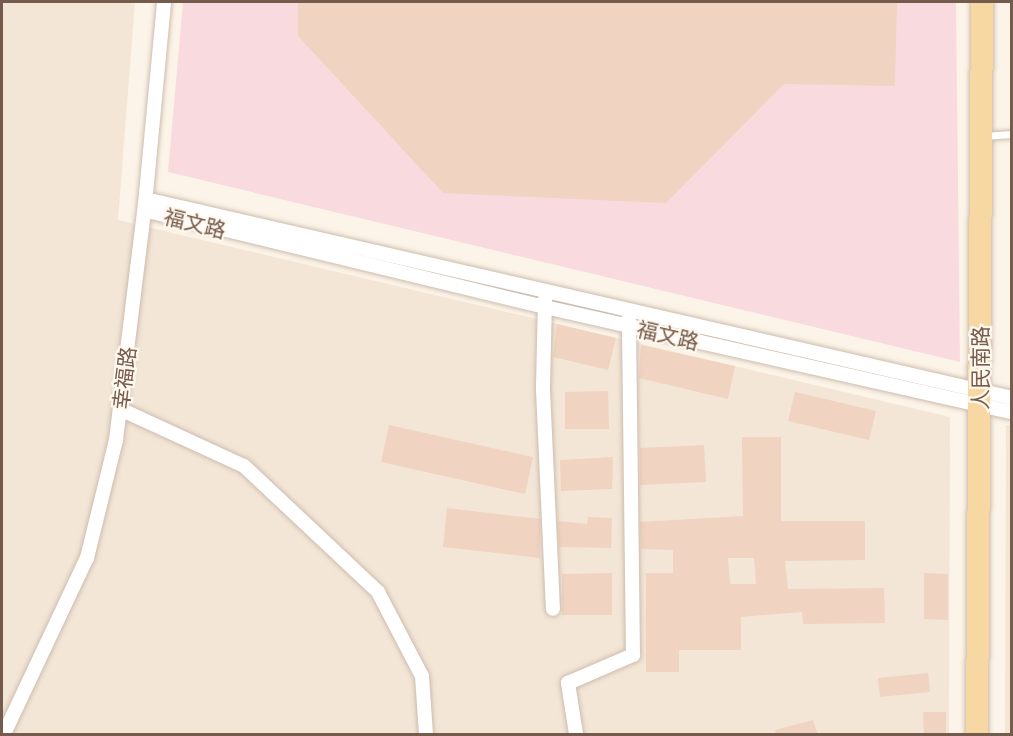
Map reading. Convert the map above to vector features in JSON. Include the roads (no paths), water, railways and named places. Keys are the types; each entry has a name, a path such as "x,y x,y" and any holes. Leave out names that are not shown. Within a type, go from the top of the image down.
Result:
{"main road":[{"name":"人民南路","path":"977,735 982,2"}],"street":[{"name":"幸福路","path":"4,735 87,558 120,409 145,204 164,2"},
{"name":"福文路","path":"145,204 154,201 545,300 979,400 1011,412"},
{"path":"545,300 543,390 553,609"},
{"path":"576,735 568,683 633,655 629,319"},
{"name":"福文路","path":"979,400 1011,398"},
{"path":"120,409 244,466 378,592 422,676 426,735"}],"lane":[{"path":"981,136 1011,134"}]}
